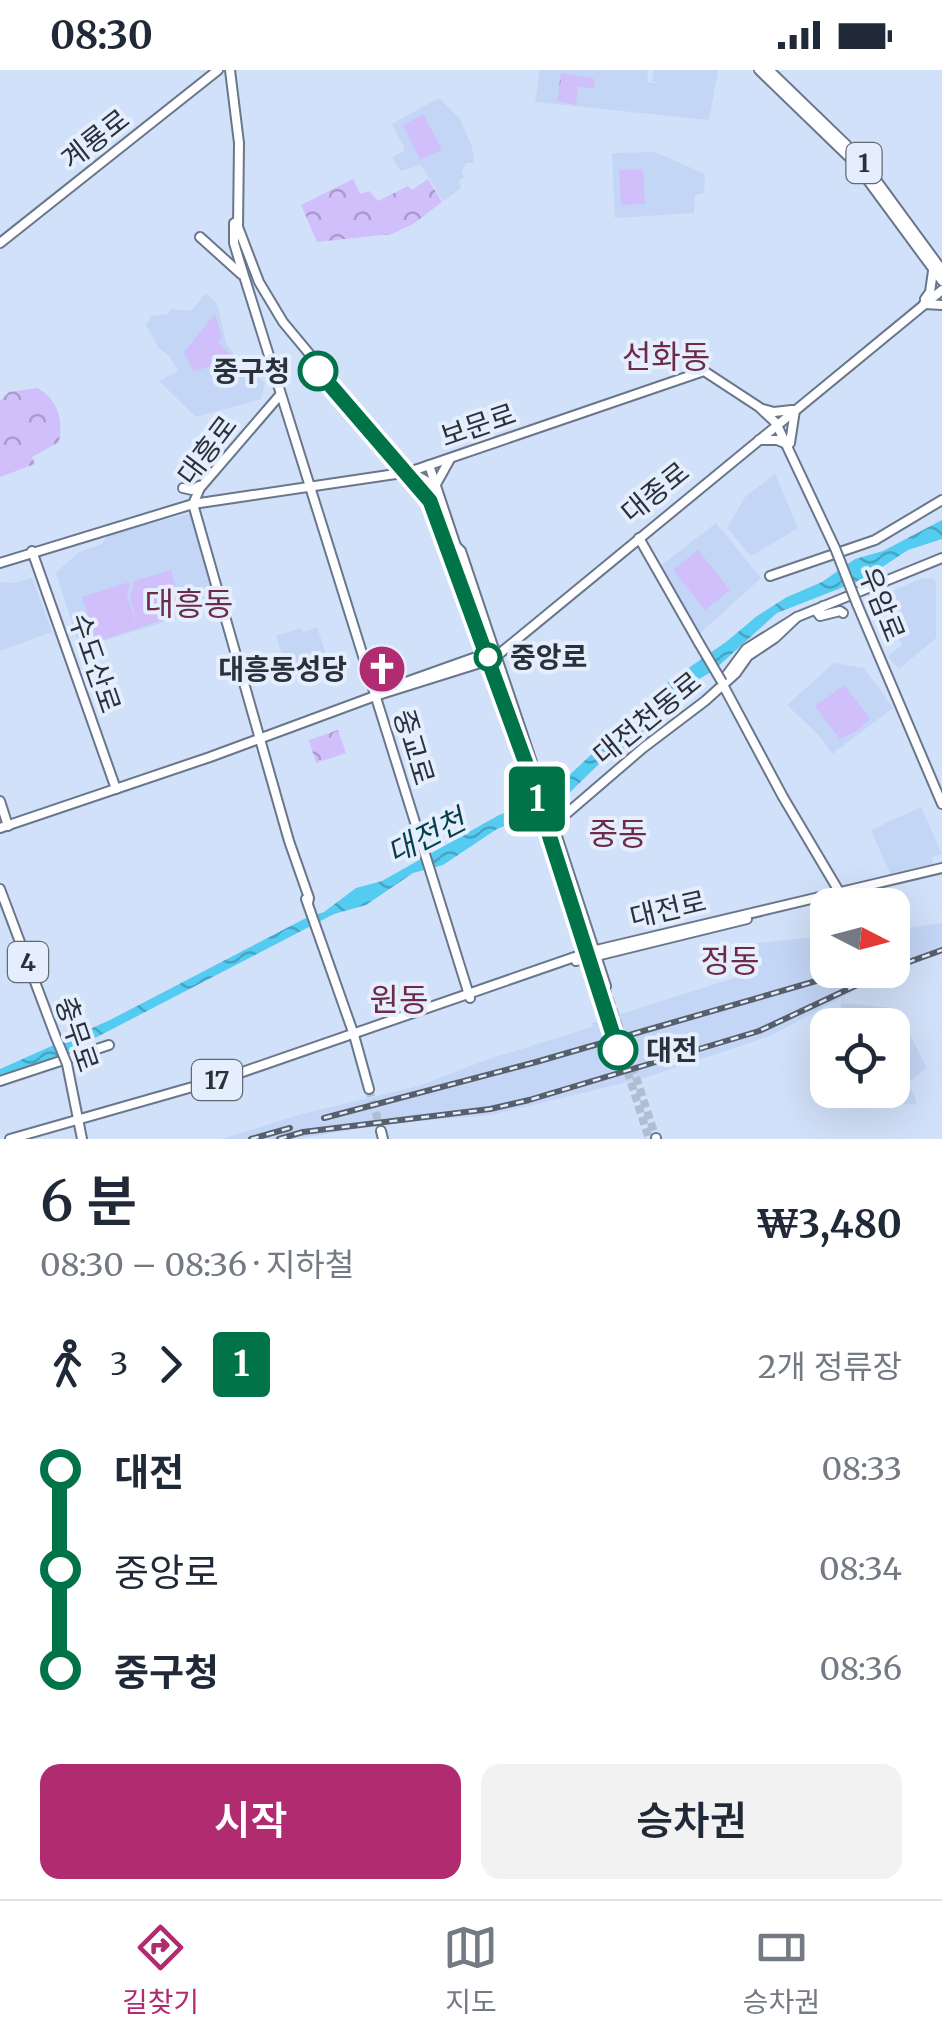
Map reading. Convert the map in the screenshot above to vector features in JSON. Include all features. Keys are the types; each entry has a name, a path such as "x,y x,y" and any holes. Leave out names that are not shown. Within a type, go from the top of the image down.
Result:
{"main road":[{"path":"233,70 240,143 238,221 241,240 259,282 277,312 334,382 387,458 436,486"},
{"name":"1","path":"758,70 855,163 937,264"},
{"name":"1","path":"769,70 860,158 937,264 942,286"},
{"path":"213,72 225,77 234,97"},
{"name":"계룡로","path":"2,240 213,72"},
{"path":"238,221 234,228 245,280 280,395"},
{"path":"200,237 245,280"},
{"path":"238,250 241,240"},
{"path":"922,304 930,292 937,264"},
{"name":"대종로","path":"2,828 494,655 942,286"},
{"path":"922,304 942,305"},
{"name":"보문로","path":"0,563 215,499 409,472 704,371 759,407 777,424"},
{"name":"대흥로","path":"280,395 203,484 194,504 298,868 369,1089"},
{"name":"중교로","path":"280,395 469,995"},
{"path":"759,407 774,412 794,410 790,448"},
{"path":"759,407 766,420 760,438 783,441 790,448"},
{"name":"우암로","path":"777,424 835,548 942,804"},
{"path":"436,486 452,457"},
{"path":"376,478 387,458"},
{"path":"429,465 461,551 603,987"},
{"path":"183,488 192,490 203,484 204,496 215,499"},
{"path":"199,523 215,499"},
{"path":"770,576 875,540 942,500"},
{"path":"875,540 927,507 930,501"},
{"path":"639,537 782,797 838,888"},
{"name":"수도산로","path":"32,551 116,789"},
{"path":"706,701 740,654 797,616 940,559"},
{"path":"825,602 817,612 820,616 843,613"},
{"name":"대전천동로","path":"537,830 706,701 748,656 775,638 797,616"},
{"path":"266,760 254,745 243,744 254,720 266,727 280,728"},
{"path":"266,760 269,741 280,728"},
{"path":"0,801 2,828"},
{"name":"대전로","path":"859,888 942,870"},
{"name":"대전로","path":"874,888 942,870"},
{"name":"충무로","path":"0,889 67,1064 82,1139"},
{"name":"대전로","path":"10,1139 231,1076 595,953 810,899"},
{"name":"대전로","path":"469,995 595,953 810,904"},
{"path":"603,987 605,957 620,950"},
{"path":"595,953 595,967 603,987"},
{"path":"575,962 588,961 595,967"},
{"path":"0,1081 109,1045"}],"shaded area":[{"path":"540,70 648,70 647,82 660,84 652,81 654,70 718,70 709,120 535,102"},
{"path":"439,98 460,119 474,163 466,163 459,181 461,188 443,201 421,165 401,171 392,157 403,152 404,147 392,124"},
{"path":"655,152 705,174 704,193 695,195 694,213 615,218 612,153"},
{"path":"206,293 217,303 226,343 242,365 265,383 261,399 196,417 159,381 178,371 146,325 151,316 168,314 170,309 191,311"},
{"path":"775,474 798,528 751,556 727,528 745,497"},
{"path":"191,513 216,606 80,648 56,573 79,552 102,544 108,535"},
{"path":"716,523 761,578 697,636 659,567"},
{"path":"32,578 52,632 0,651 0,582"},
{"path":"932,578 936,581 936,638 899,669 888,656 902,645 880,596"},
{"path":"317,627 330,666 290,678 276,636"},
{"path":"834,663 864,668 893,708 832,754 819,735 787,705"},
{"path":"921,807 942,854 932,857 933,864 891,875 871,830"},
{"path":"942,923 942,953 910,966 910,928"},
{"path":"810,938 810,988 859,988 822,1008 810,1008 810,1014 770,1036 644,1078 491,1115 386,1124 297,1139 222,1139 302,1114 419,1086 592,1027 592,1023 747,974 747,964 732,966 728,946"},
{"path":"842,1003 892,1008 840,1008"},
{"path":"910,1035 927,1068 910,1081"},
{"path":"910,1087 917,1102 910,1104"}],"green space":[{"path":"561,73 593,78 595,88 578,87 576,105 557,101"},
{"path":"423,114 442,150 420,160 403,125"},
{"path":"643,169 645,204 621,205 619,170"},
{"path":"353,179 360,194 369,191 378,201 408,186 412,190 428,179 442,202 392,234 317,242 301,205"},
{"path":"215,314 222,338 218,342 232,356 229,362 193,371 184,352"},
{"path":"37,388 57,410 59,442 32,457 35,464 0,477 0,401 9,392"},
{"path":"698,550 730,590 705,610 673,570"},
{"path":"171,570 183,613 97,642 82,597 130,582 127,597 137,625 130,598 134,581"},
{"path":"844,685 870,719 840,739 815,706"},
{"path":"338,730 346,753 316,763 309,740"}],"water":[{"path":"942,520 942,539 908,550 864,579 777,613 713,671 690,684 665,715 600,763 560,802 497,829 443,865 413,873 366,905 334,914 70,1051 0,1078 0,1069 110,1020 324,912 356,888 382,881 499,815 547,796 593,753 616,739 638,709 667,683 757,616 822,582 855,559 883,551"}],"tunnel":[{"path":"606,986 656,1138"},
{"path":"602,991 649,1139"},
{"path":"369,1089 381,1131"}],"railway":[{"path":"910,962 942,950"},
{"path":"324,1118 810,983"},
{"path":"279,1139 303,1132 490,1109 529,1100 759,1031 851,988"},
{"path":"251,1139 290,1128"}],"metro line":[{"name":"1","path":"318,371 430,501 528,769 618,1050"}],"place":[{"name":"중구청","path":"318,371"},
{"name":"중앙로","path":"488,657"},
{"name":"대흥동성당","path":"382,669"},
{"name":"대전","path":"618,1050"}],"district":[{"name":"선화동","path":"666,357"},
{"name":"대흥동","path":"189,604"},
{"name":"중동","path":"618,834"},
{"name":"정동","path":"730,961"},
{"name":"원동","path":"399,1000"}],"water label":[{"name":"대전천","path":"426,836"}]}
